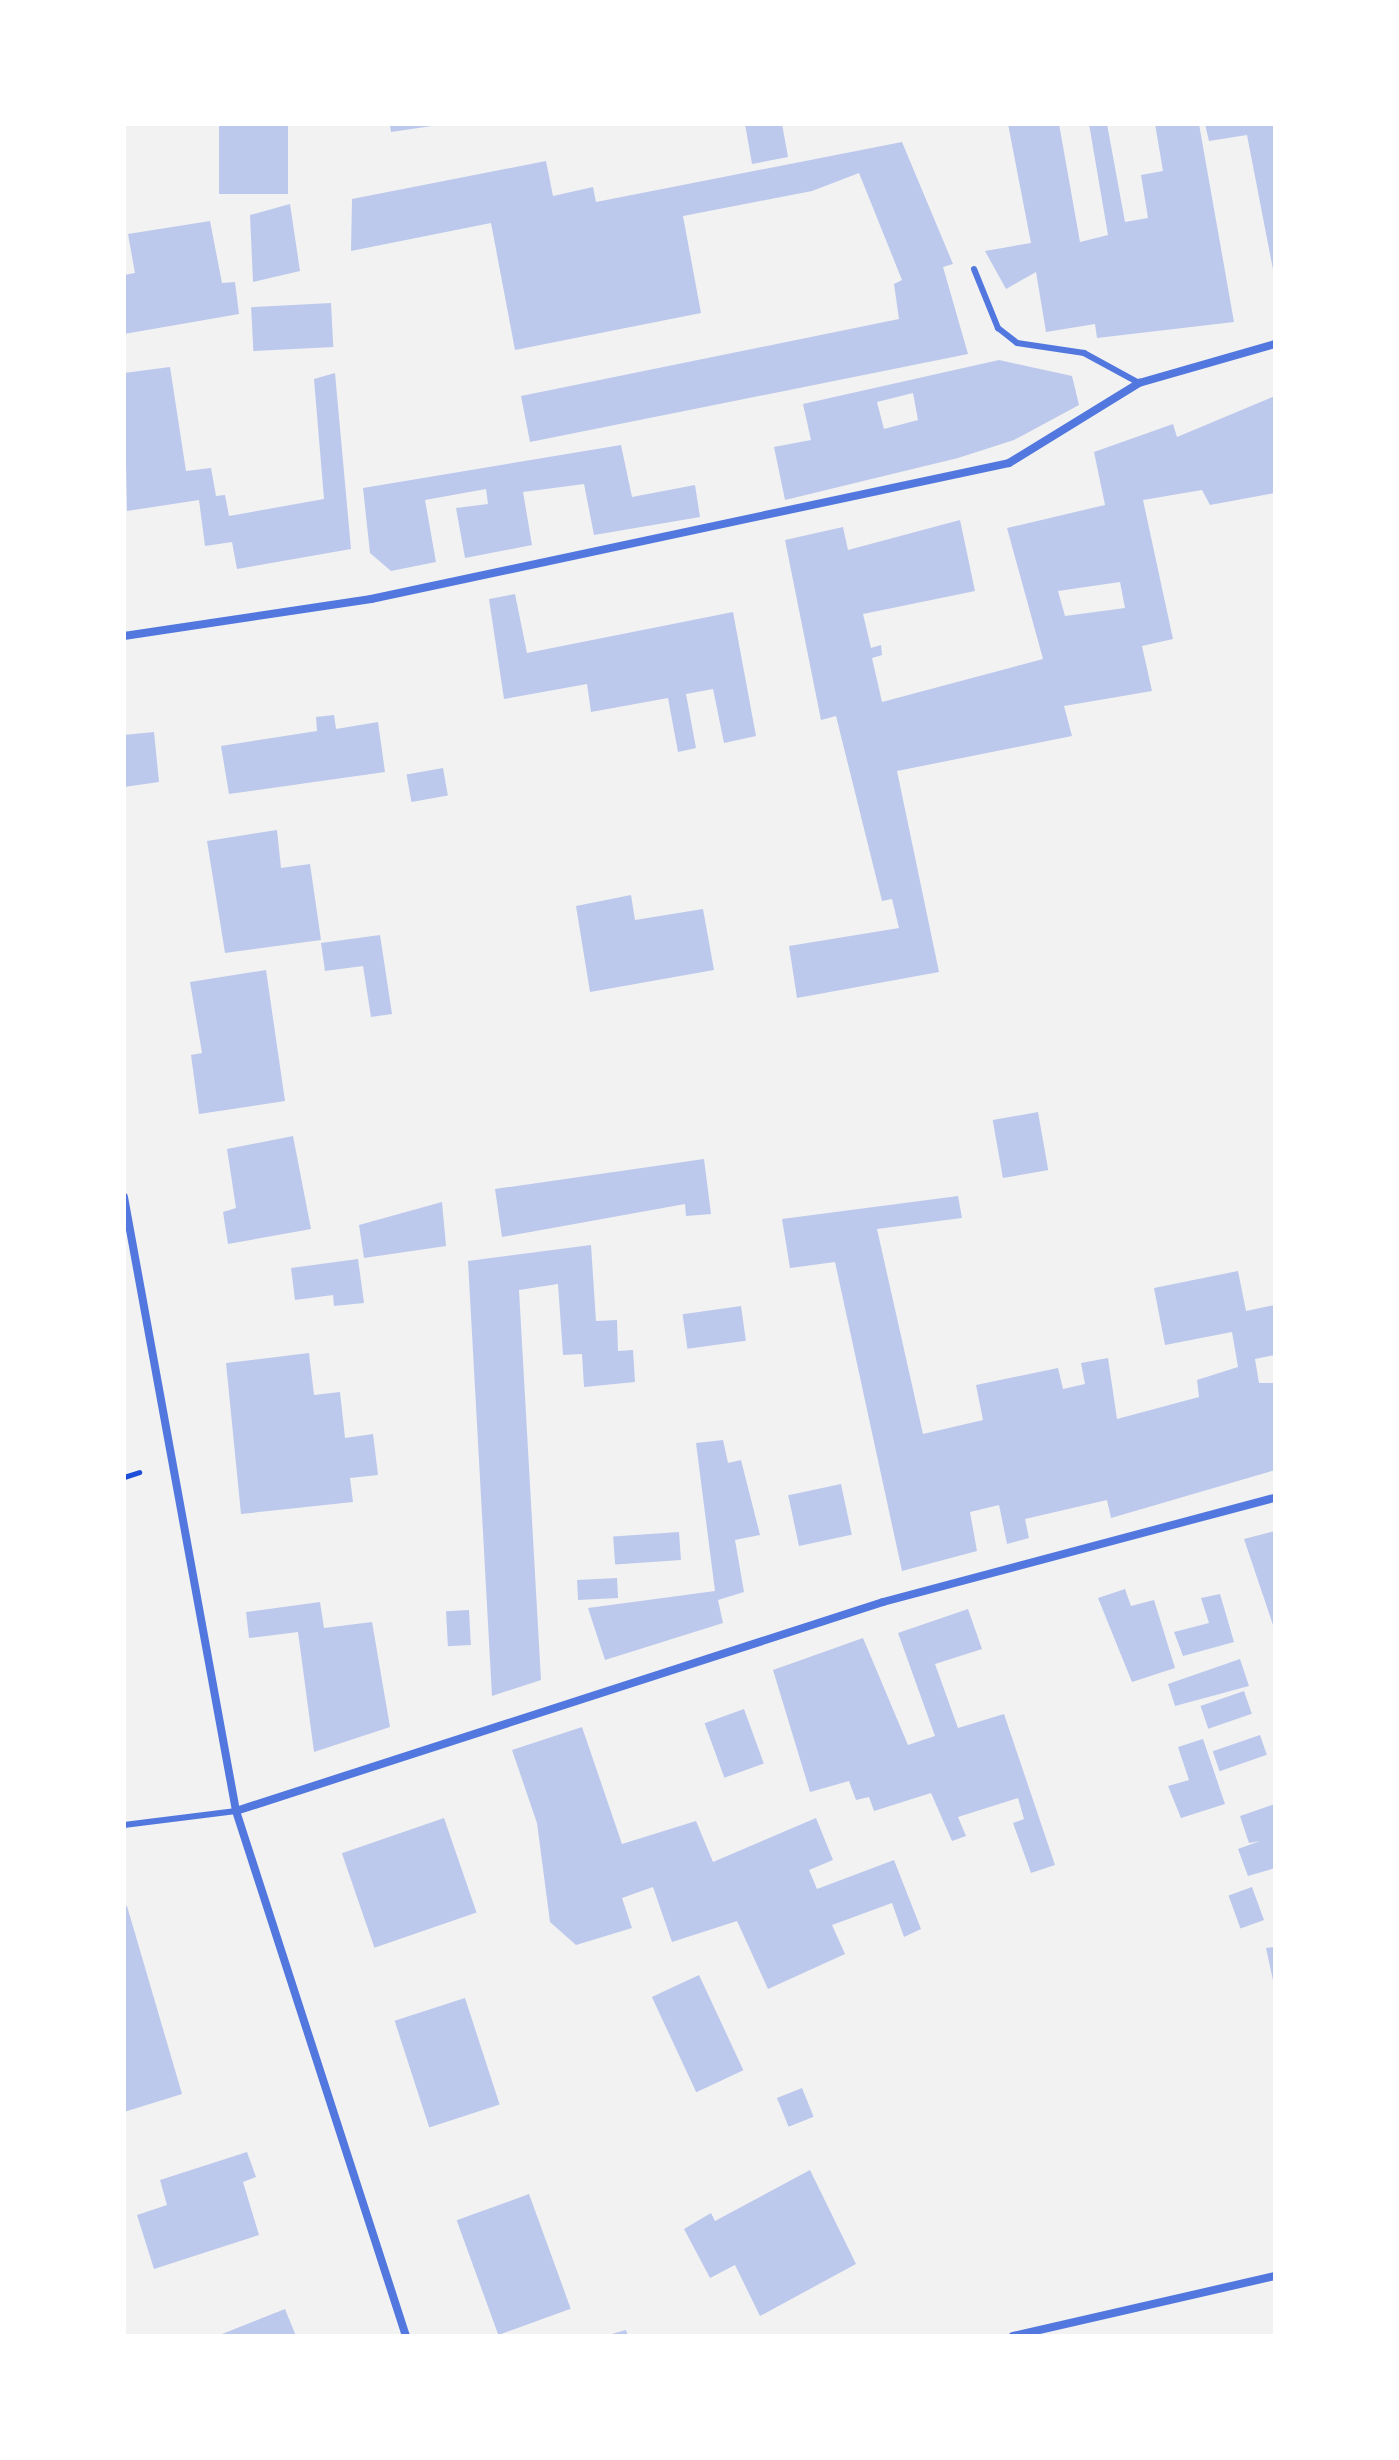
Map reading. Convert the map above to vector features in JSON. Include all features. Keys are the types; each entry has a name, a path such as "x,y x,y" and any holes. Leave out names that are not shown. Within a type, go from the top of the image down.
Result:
{"street":[{"path":"124,636 371,599 1009,463 1139,383 1275,344"},
{"path":"124,1197 236,1811 406,2336"},
{"path":"236,1811 883,1602 1206,1511 1275,1498"},
{"path":"1013,2336 1275,2276"}],"lane":[{"path":"974,269 998,328 1017,343 1084,353 1139,383"},
{"path":"124,1825 236,1811"}],"building":[{"path":"219,124 288,124 288,194 219,194"},
{"path":"390,124 432,124 432,126 391,132"},
{"path":"745,124 782,124 788,157 752,164"},
{"path":"1008,124 1059,124 1080,242 1108,235 1089,124 1107,124 1125,222 1148,218 1141,175 1163,171 1155,124 1199,124 1234,322 1097,338 1095,324 1046,332 1036,272 1006,289 985,251 1031,243"},
{"path":"1205,124 1275,124 1275,280 1247,135 1209,141"},
{"path":"902,142 953,264 943,267 968,354 530,442 521,396 899,319 894,284 902,280 859,173 812,191 683,216 701,313 515,350 491,223 351,251 352,199 546,161 553,196 593,187 596,202"},
{"path":"290,204 300,271 253,282 250,215"},
{"path":"210,221 222,283 235,282 239,314 124,334 124,275 135,273 128,234"},
{"path":"331,303 333,347 253,351 251,307"},
{"path":"999,360 1072,376 1079,405 1014,440 958,458 785,500 774,447 811,440 803,404","holes":["913,393 918,420 884,429 877,402"]},
{"path":"170,367 186,471 211,468 216,496 225,495 229,516 324,499 314,379 335,373 351,549 237,569 232,542 205,546 199,500 127,511 124,373"},
{"path":"1275,396 1275,493 1210,505 1202,490 1143,500 1173,639 1142,646 1152,691 1064,706 1072,736 897,771 939,972 797,998 789,946 899,928 892,899 882,901 836,716 821,720 785,540 843,527 848,550 960,520 975,591 863,614 871,648 881,645 882,655 872,658 882,702 1043,659 1007,528 1105,505 1094,452 1173,424 1177,437","holes":["1120,582 1125,608 1065,616 1058,591"]},
{"path":"621,445 632,497 695,485 700,517 594,535 584,484 523,492 532,545 465,558 456,508 488,504 486,489 425,500 436,562 391,571 370,553 363,488"},
{"path":"515,594 527,653 733,612 756,736 724,743 713,689 686,694 696,748 678,752 668,698 591,712 587,684 504,699 489,599"},
{"path":"334,715 336,729 378,722 385,772 229,794 221,746 317,731 316,717"},
{"path":"154,732 159,782 124,787 124,735"},
{"path":"443,768 448,796 411,802 407,774"},
{"path":"277,830 281,868 310,864 321,940 225,953 207,841"},
{"path":"631,895 635,920 703,909 714,970 590,992 576,906"},
{"path":"380,935 392,1014 371,1017 363,966 325,971 321,943"},
{"path":"266,970 285,1101 199,1114 191,1055 202,1053 190,982"},
{"path":"1038,1112 1048,1170 1003,1178 993,1120"},
{"path":"293,1136 311,1229 228,1244 223,1212 236,1208 227,1149"},
{"path":"704,1159 711,1214 686,1216 685,1204 502,1237 495,1189"},
{"path":"958,1196 962,1218 877,1229 923,1434 983,1420 976,1385 1058,1368 1063,1389 1085,1384 1081,1363 1108,1358 1117,1419 1199,1397 1197,1380 1238,1367 1232,1332 1165,1345 1154,1288 1238,1271 1246,1311 1275,1305 1275,1355 1255,1359 1259,1383 1275,1383 1275,1470 1111,1518 1107,1500 1025,1519 1029,1538 1007,1544 999,1505 970,1512 977,1551 902,1571 835,1262 790,1268 782,1219"},
{"path":"442,1202 446,1246 364,1258 359,1225"},
{"path":"591,1245 596,1321 617,1320 618,1351 633,1350 635,1382 584,1387 582,1354 563,1355 558,1284 519,1290 541,1680 492,1696 468,1261"},
{"path":"358,1259 364,1303 334,1306 333,1295 295,1300 291,1268"},
{"path":"741,1306 746,1341 687,1349 683,1314"},
{"path":"309,1353 314,1395 340,1392 345,1438 373,1434 378,1475 350,1478 353,1502 241,1514 226,1363"},
{"path":"723,1440 728,1463 741,1460 760,1535 735,1540 744,1592 718,1600 723,1623 605,1660 588,1608 715,1591 696,1443"},
{"path":"841,1484 852,1535 799,1546 788,1495"},
{"path":"1275,1531 1275,1628 1274,1628 1244,1539"},
{"path":"679,1532 681,1560 615,1565 613,1537"},
{"path":"617,1578 618,1598 578,1600 577,1580"},
{"path":"1125,1589 1131,1606 1154,1600 1175,1668 1132,1682 1098,1598"},
{"path":"1220,1594 1234,1642 1183,1656 1174,1632 1209,1623 1201,1598"},
{"path":"320,1602 324,1628 372,1622 390,1727 314,1752 298,1632 249,1638 246,1612"},
{"path":"968,1609 982,1649 935,1664 958,1728 1004,1714 1055,1865 1031,1873 1013,1823 1024,1819 1018,1798 958,1817 966,1836 952,1841 931,1793 874,1811 869,1797 856,1800 849,1781 810,1792 773,1670 863,1638 908,1745 935,1736 898,1633"},
{"path":"469,1610 471,1645 448,1646 446,1611"},
{"path":"1240,1659 1249,1686 1175,1706 1168,1684"},
{"path":"1244,1691 1252,1714 1208,1729 1201,1706"},
{"path":"744,1709 764,1764 724,1778 705,1723"},
{"path":"582,1727 622,1844 696,1821 713,1862 816,1818 833,1860 809,1870 817,1889 894,1860 921,1929 904,1937 892,1903 832,1925 845,1954 768,1989 737,1921 672,1942 653,1887 622,1898 632,1928 576,1945 550,1922 537,1823 512,1750"},
{"path":"1260,1735 1267,1755 1220,1771 1213,1751"},
{"path":"1203,1739 1225,1804 1181,1818 1168,1786 1189,1780 1178,1747"},
{"path":"1275,1804 1275,1868 1248,1876 1238,1849 1260,1841 1249,1843 1240,1816"},
{"path":"444,1818 477,1913 374,1948 342,1853"},
{"path":"1252,1887 1264,1920 1240,1928 1229,1896"},
{"path":"127,1906 182,2094 124,2112 124,1907"},
{"path":"1275,1947 1275,1984 1274,1985 1266,1948"},
{"path":"699,1975 743,2070 696,2092 652,1997"},
{"path":"465,1998 500,2105 429,2127 395,2021"},
{"path":"802,2088 814,2117 789,2127 777,2098"},
{"path":"247,2152 256,2177 243,2182 259,2235 154,2269 137,2215 167,2205 160,2180"},
{"path":"810,2170 856,2264 760,2316 735,2265 710,2278 684,2229 711,2213 715,2221"},
{"path":"529,2194 571,2309 498,2335 457,2220"},
{"path":"285,2309 296,2336 217,2336"},
{"path":"626,2330 628,2336 608,2336 608,2335"}]}
